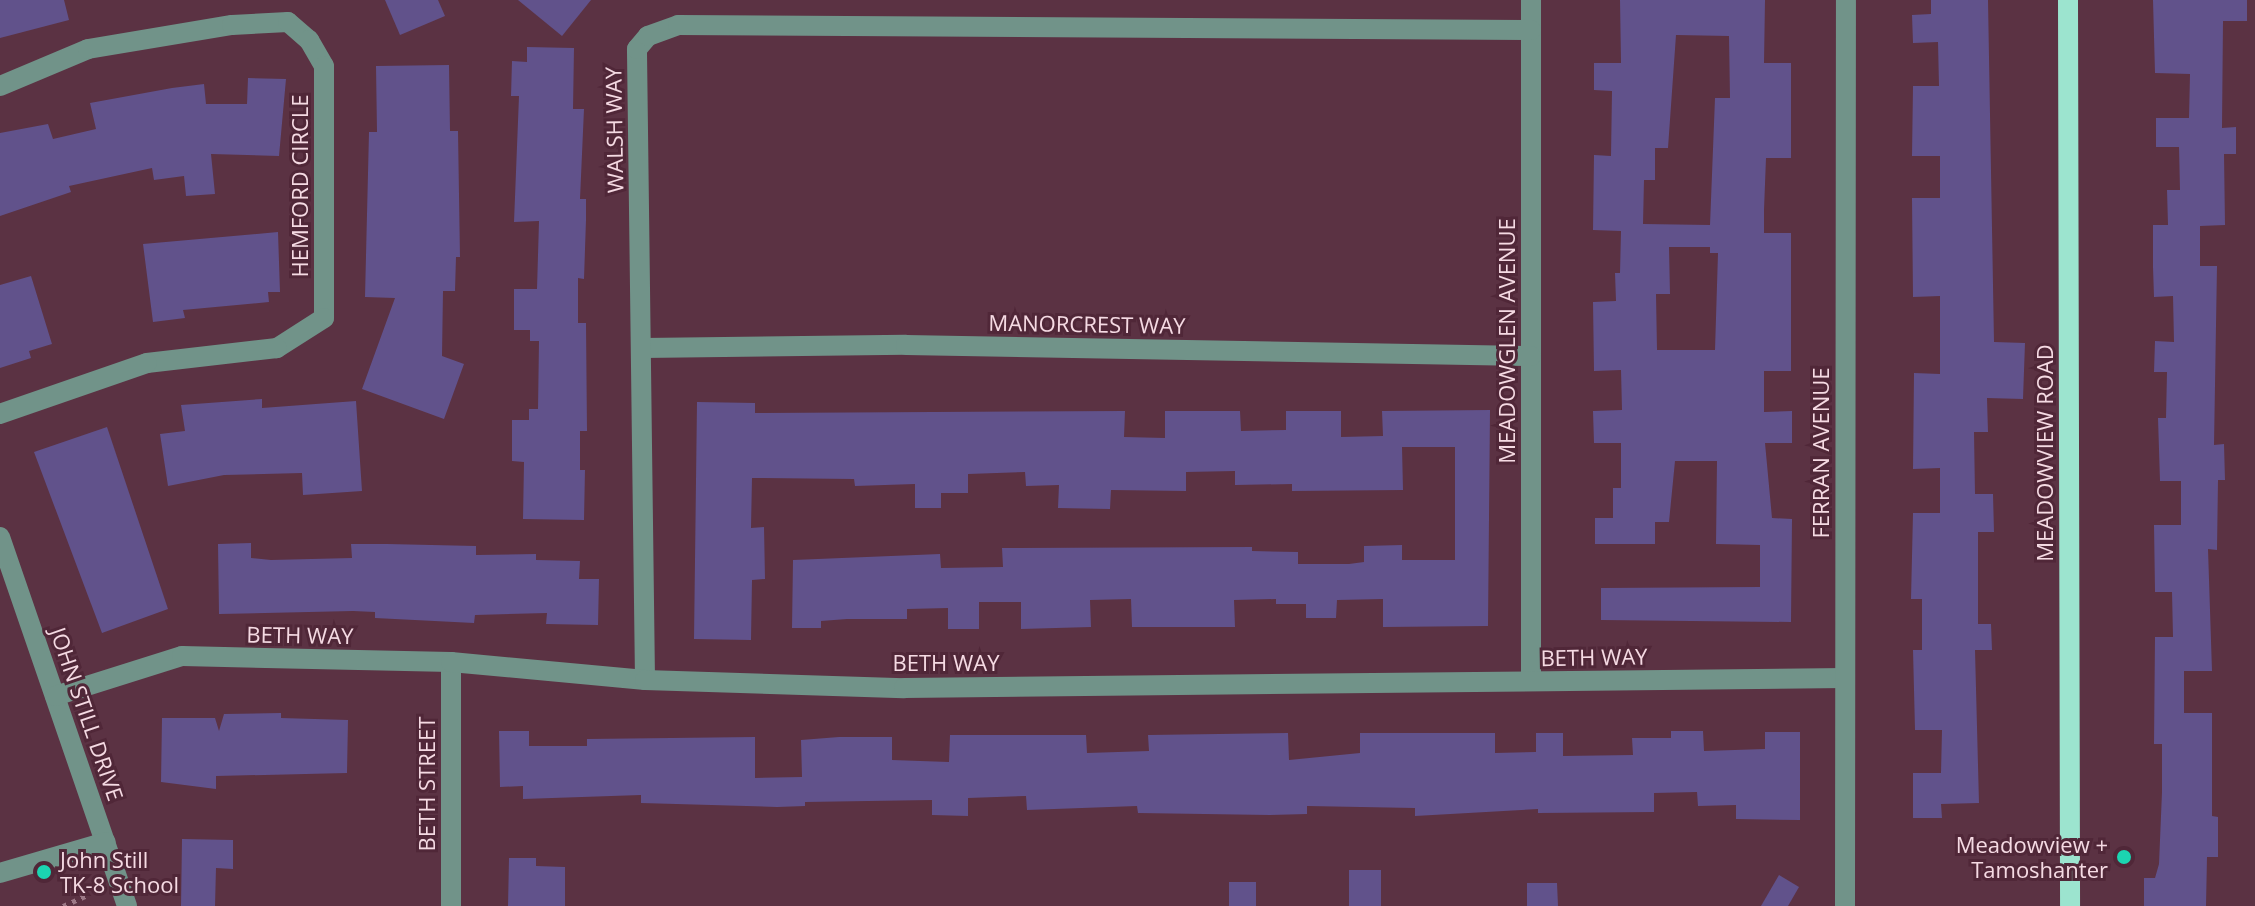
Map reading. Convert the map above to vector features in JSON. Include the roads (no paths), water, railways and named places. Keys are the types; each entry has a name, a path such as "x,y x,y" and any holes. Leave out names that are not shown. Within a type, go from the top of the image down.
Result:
{"main road":[{"name":"MEADOWVIEW ROAD","path":"2068,0 2070,906"}],"street":[{"name":"MEADOWGLEN AVENUE","path":"1531,0 1531,681"},
{"name":"FERRAN AVENUE","path":"1845,906 1846,0"},
{"name":"HEMFORD CIRCLE","path":"0,86 88,49 232,25 288,22 309,40 324,66 324,318 277,348 147,363 0,414"},
{"name":"WALSH WAY","path":"645,680 637,49 648,36 678,25 1531,30"},
{"name":"MANORCREST WAY","path":"643,348 906,345 1531,356"},
{"name":"JOHN STILL DRIVE","path":"0,537 127,906"},
{"name":"BETH WAY","path":"55,696 182,656 451,662 645,680 904,688 1845,678"},
{"name":"BETH STREET","path":"451,662 451,906"},
{"path":"0,873 106,842"}],"place":[{"name":"Meadowview + Tamoshanter","path":"2124,857"},
{"name":"John Still TK-8 School","path":"44,872"}]}
